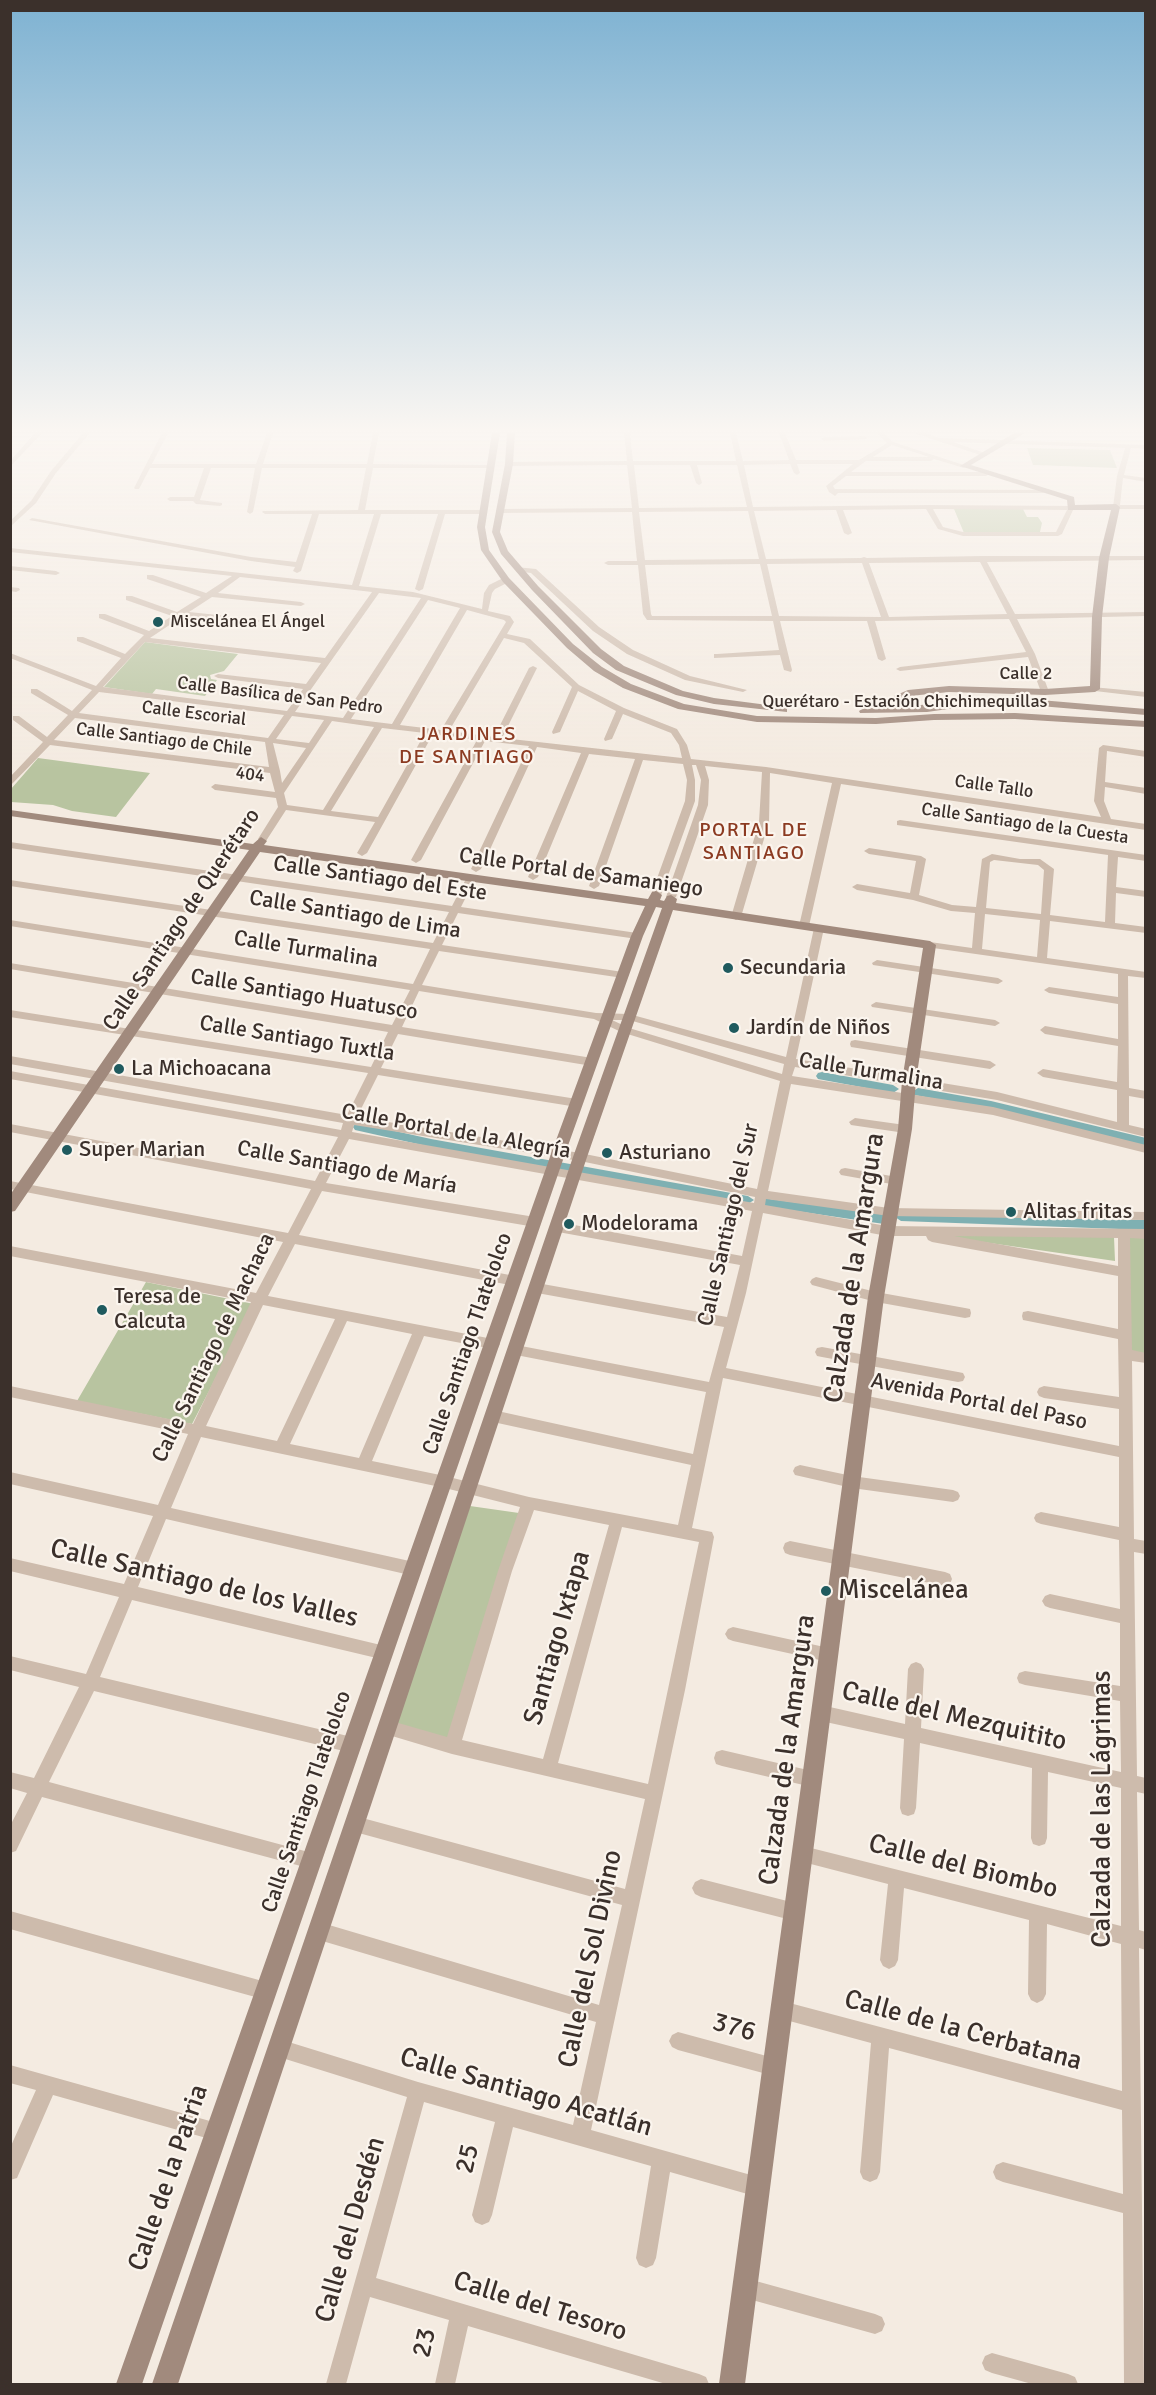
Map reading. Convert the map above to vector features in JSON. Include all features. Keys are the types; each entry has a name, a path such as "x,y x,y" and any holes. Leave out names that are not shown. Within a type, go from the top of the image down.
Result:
{"street":[{"path":"169,545 259,561 299,565"},
{"path":"294,580 305,545"},
{"path":"355,587 368,545"},
{"path":"419,589 432,545"},
{"name":"Querétaro - Estación Chichimequillas","path":"484,545 491,562 506,580 584,658 627,686 664,702 700,711 757,719 1023,719 1146,726"},
{"name":"Querétaro - Estación Chichimequillas","path":"501,545 519,569 597,651 621,668 660,686 714,701 768,710 832,712 927,709 1060,712 1146,719"},
{"path":"640,545 647,614 650,618 1011,617 1146,614"},
{"path":"758,545 788,670"},
{"path":"1107,545 1097,616 1095,689 1146,695"},
{"path":"10,550 377,590 426,597 510,620 444,733"},
{"path":"982,558 1031,654 1045,692"},
{"path":"1134,558 1146,569"},
{"path":"608,563 1146,558"},
{"path":"864,559 886,618"},
{"path":"10,568 56,573"},
{"path":"519,569 533,570 596,629 630,652 688,678 743,690"},
{"path":"10,783 146,636 239,574"},
{"path":"150,577 207,595 301,604"},
{"path":"486,609 488,592 492,587 506,580"},
{"path":"270,741 377,590"},
{"path":"345,721 426,597"},
{"path":"129,598 179,614 256,621"},
{"path":"394,727 465,607"},
{"path":"102,616 146,636 327,661"},
{"path":"870,618 882,659"},
{"name":"Calle Santiago Tlatelolco","path":"266,1991 592,1062 604,1018 654,899 690,801 691,780 683,745 674,731 621,710 576,687 527,641 502,635"},
{"path":"80,639 126,657"},
{"path":"717,656 783,652"},
{"path":"900,669 1031,654"},
{"name":"Calle Basílica de San Pedro","path":"10,655 97,689 586,751 766,770 837,781"},
{"path":"497,740 533,668"},
{"path":"218,676 308,687"},
{"path":"556,732 576,687"},
{"name":"Calle 2","path":"894,710 898,698 908,693 949,689 1045,692 1095,689"},
{"path":"34,691 73,715"},
{"path":"927,709 962,704 1028,702 1146,711"},
{"path":"608,739 621,710"},
{"name":"Calle Escorial","path":"73,715 312,746"},
{"path":"16,718 48,742"},
{"path":"281,795 329,719"},
{"path":"325,813 379,725"},
{"path":"362,853 430,732"},
{"path":"416,860 482,738"},
{"name":"Calle Santiago de Querétaro","path":"10,1207 17,1186 59,1137 283,807 268,744 270,741"},
{"name":"Calle Santiago de Chile","path":"48,742 276,771"},
{"name":"Calle Santiago de Machaca","path":"10,1845 90,1682 197,1430 260,1298 346,1134 350,1120 455,910 534,744"},
{"path":"1107,821 1099,801 1103,748 1146,754"},
{"path":"533,877 586,751"},
{"path":"594,886 640,757"},
{"name":"Calle Santiago Tlatelolco","path":"279,2048 703,805 705,780 700,764"},
{"path":"736,917 764,822 766,770"},
{"path":"804,926 837,781"},
{"name":"Calle Tallo","path":"837,781 1146,827"},
{"path":"1100,784 1146,791"},
{"name":"404","path":"215,787 281,795"},
{"name":"Calle Portal de Samaniego","path":"10,805 654,899"},
{"path":"283,807 381,820"},
{"name":"Calle Portal de Samaniego","path":"10,813 416,860 473,873 533,877 594,886 736,917 1146,975"},
{"name":"Calle Santiago de la Cuesta","path":"900,823 1146,858"},
{"name":"Calle Santiago del Este","path":"10,845 637,936"},
{"path":"868,850 921,860 914,897"},
{"path":"1110,925 1113,853"},
{"path":"977,951 986,858 1040,862 1049,869 1042,960"},
{"name":"Calle Santiago de Lima","path":"10,883 623,975"},
{"path":"857,887 914,897 951,908 1146,930"},
{"path":"1112,889 1146,894"},
{"name":"Calle Turmalina","path":"10,923 604,1018 789,1062 997,1096 1146,1132"},
{"name":"Calle Santiago del Sur","path":"684,1533 714,1388 740,1293 819,928"},
{"name":"Calzada de la Amargura","path":"732,2385 876,1297 892,1225 909,1081 930,945"},
{"path":"877,963 998,981"},
{"name":"Calle Santiago Huatusco","path":"10,966 592,1062"},
{"path":"1123,972 1123,1126"},
{"path":"1049,990 1123,1001"},
{"path":"876,1005 995,1023"},
{"name":"Calle Santiago Tuxtla","path":"10,1013 577,1104"},
{"name":"Calle Turmalina","path":"627,1024 785,1078 993,1112 1146,1149"},
{"path":"1045,1030 1123,1043"},
{"path":"855,1044 990,1065"},
{"name":"Calle Portal de la Alegría","path":"10,1060 95,1083 346,1134 578,1166 757,1210 892,1225 1146,1234"},
{"path":"1043,1073 1146,1095"},
{"name":"Calle Portal de la Alegría","path":"10,1075 95,1083 350,1120 578,1166 760,1194 892,1225 1146,1216"},
{"path":"855,1122 905,1129"},
{"name":"Calle Santiago de María","path":"10,1128 319,1186 535,1222"},
{"path":"845,1172 897,1181"},
{"path":"17,1186 515,1281"},
{"name":"Calzada de la Amargura","path":"892,1225 1124,1272"},
{"path":"558,1227 746,1261"},
{"name":"Calzada de las Lágrimas","path":"1124,1233 1128,1782 1138,1940 1131,2103 1134,2385"},
{"path":"10,1251 493,1344"},
{"path":"816,1282 876,1297 965,1313"},
{"path":"537,1288 730,1323"},
{"path":"1028,1316 1125,1335"},
{"path":"281,1447 344,1317"},
{"path":"363,1464 420,1331"},
{"path":"516,1350 714,1388"},
{"path":"822,1352 958,1377"},
{"path":"1125,1354 1146,1358"},
{"name":"Avenida Portal del Paso","path":"718,1372 1126,1453"},
{"path":"10,1391 363,1464 529,1503 707,1537 654,1793 452,1746 388,1728"},
{"path":"1044,1392 1125,1404"},
{"path":"494,1416 698,1461"},
{"path":"800,1471 852,1482 953,1496"},
{"path":"10,1478 414,1569"},
{"path":"452,1746 505,1571 529,1503"},
{"path":"1041,1518 1126,1540 1146,1548"},
{"name":"Santiago Ixtapa","path":"548,1769 617,1520"},
{"path":"790,1548 945,1579"},
{"name":"Calle Santiago de los Valles","path":"10,1564 385,1653"},
{"path":"1050,1602 1127,1618"},
{"path":"733,1634 829,1655"},
{"path":"10,1663 352,1745"},
{"path":"908,1808 916,1669"},
{"path":"1025,1678 1128,1695"},
{"name":"Calle del Mezquitito","path":"821,1713 1146,1786"},
{"path":"722,1758 812,1779"},
{"path":"1039,1838 1040,1763"},
{"path":"10,1780 312,1861"},
{"name":"Calle del Sol Divino","path":"580,2136 654,1793"},
{"path":"356,1824 631,1899"},
{"name":"Calle del Biombo","path":"802,1854 1138,1940"},
{"path":"889,1960 897,1878"},
{"path":"701,1888 795,1912"},
{"path":"1037,1994 1038,1913"},
{"path":"10,1920 266,1991"},
{"path":"319,1931 606,2016"},
{"name":"Calle de la Patria","path":"129,2385 266,1991"},
{"name":"Calle de la Cerbatana","path":"782,2010 1131,2103"},
{"path":"870,2172 881,2037"},
{"name":"376","path":"678,2041 774,2067"},
{"path":"165,2385 279,2048"},
{"name":"Calle Santiago Acatlán","path":"279,2048 418,2091 758,2187"},
{"path":"10,2074 217,2132"},
{"path":"10,2171 48,2084"},
{"name":"Calle del Desdén","path":"336,2385 418,2091"},
{"name":"25","path":"482,2215 506,2116"},
{"path":"646,2258 662,2160"},
{"path":"1003,2172 1132,2206"},
{"name":"Calle del Tesoro","path":"364,2285 699,2385"},
{"path":"745,2288 875,2324"},
{"name":"23","path":"445,2385 461,2314"},
{"path":"992,2363 1068,2385"}],"green space":[{"path":"145,642 238,654 224,671 210,675 211,679 217,680 205,696 156,689 152,694 104,687"},
{"path":"38,758 150,773 116,817 72,811 53,805 11,802 11,789"},
{"path":"934,1235 1114,1237 1115,1261"},
{"path":"1128,1235 1145,1237 1145,1358 1130,1355"},
{"path":"146,1282 254,1304 192,1424 77,1401"},
{"path":"470,1506 519,1513 451,1745 396,1725"}],"waterway":[{"path":"822,1076 893,1089"},
{"path":"918,1092 991,1105 1146,1142"},
{"path":"359,1127 431,1143 748,1200"},
{"path":"762,1202 884,1219"},
{"path":"901,1217 1146,1225"}],"place":[{"name":"Miscelánea El Ángel","path":"158,622"},
{"name":"Secundaria","path":"728,968"},
{"name":"Jardín de Niños","path":"734,1028"},
{"name":"La Michoacana","path":"119,1069"},
{"name":"Super Marian","path":"67,1150"},
{"name":"Asturiano","path":"607,1153"},
{"name":"Alitas fritas","path":"1011,1212"},
{"name":"Modelorama","path":"569,1224"},
{"name":"Teresa de Calcuta","path":"102,1310"},
{"name":"Miscelánea","path":"826,1591"}],"district":[{"name":"JARDINES DE SANTIAGO","path":"467,746"},
{"name":"PORTAL DE SANTIAGO","path":"754,842"}]}
